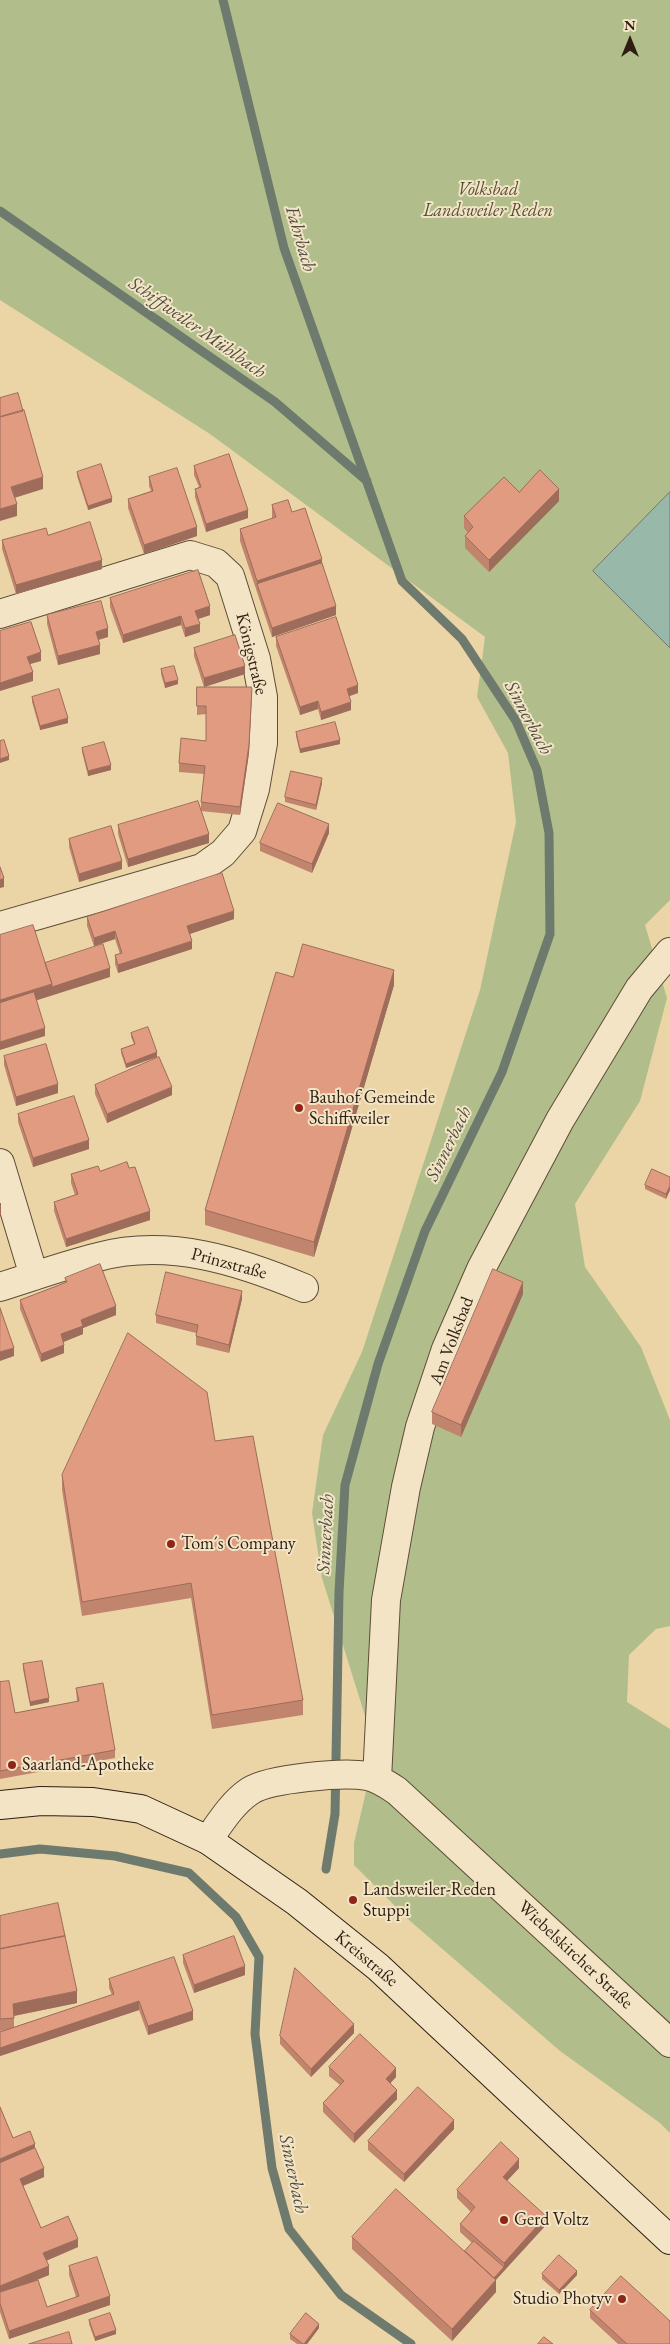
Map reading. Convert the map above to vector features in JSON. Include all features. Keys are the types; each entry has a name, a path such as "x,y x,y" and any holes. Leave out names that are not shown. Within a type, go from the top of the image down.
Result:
{"street":[{"name":"Königstraße","path":"0,614 190,555 216,563 230,576 256,658 263,697 263,743 255,789 242,831 223,853 202,868 0,926"},
{"name":"Am Volksbad","path":"364,1778 386,1600 408,1479 420,1428 446,1349 480,1268 560,1120 639,989 670,952"},
{"path":"0,1163 34,1276"},
{"name":"Prinzstraße","path":"0,1287 100,1256 144,1250 195,1252 254,1267 304,1288"},
{"path":"208,1840 237,1802 250,1791 274,1781 308,1778 364,1778"},
{"name":"Wiebelskircher Straße","path":"364,1778 397,1791 670,2043"},
{"name":"Kreisstraße","path":"0,1805 40,1801 93,1802 142,1808 208,1840 297,1902 378,1967 670,2240"}],"green space":[{"name":"Volksbad Landsweiler Reden","path":"0,0 670,0 670,900 645,925 667,998 640,1101 575,1204 585,1267 641,1347 670,1420 670,1626 656,1629 629,1655 627,1702 670,1729 670,2133 660,2123 560,2051 409,1920 354,1865 354,1843 368,1783 366,1719 322,1578 312,1513 323,1435 362,1352 480,990 516,822 508,753 477,697 485,637 210,434 0,300"}],"shaded area":[{"path":"670,492 670,648 593,571"}],"building":[{"path":"18,393 23,411 0,417 0,398"},
{"path":"24,410 43,477 11,487 17,504 0,509 0,417"},
{"path":"229,454 248,510 206,524 195,489 201,487 194,466"},
{"path":"101,464 112,498 88,506 77,472"},
{"path":"177,468 197,527 144,545 128,499 153,491 149,477"},
{"path":"540,470 559,489 489,560 465,536 473,527 464,516 504,477 519,492"},
{"path":"288,500 292,512 305,508 322,559 257,581 240,529 276,517 272,505"},
{"path":"90,522 102,560 16,585 2,540 46,528 48,535"},
{"path":"322,563 336,606 272,628 257,584"},
{"path":"198,570 210,606 195,611 200,624 185,628 181,616 123,635 110,598"},
{"path":"101,601 108,628 96,632 100,645 58,656 47,615"},
{"path":"336,617 358,685 347,689 351,702 321,712 318,701 300,707 276,637"},
{"path":"31,622 41,652 27,657 33,672 0,683 0,631"},
{"path":"235,635 245,666 204,678 194,648"},
{"path":"174,666 178,680 165,683 161,669"},
{"path":"197,687 252,687 249,745 240,807 201,802 205,766 179,763 181,738 206,741 206,706 197,706"},
{"path":"59,689 68,718 40,726 32,697"},
{"path":"335,722 340,740 300,749 296,732"},
{"path":"4,740 9,756 0,759 0,741"},
{"path":"104,742 111,765 88,771 82,748"},
{"path":"291,771 322,778 316,805 285,797"},
{"path":"198,801 209,834 128,859 118,825"},
{"path":"278,803 329,824 312,864 260,843"},
{"path":"111,826 122,861 79,874 69,839"},
{"path":"0,867 4,878 0,880"},
{"path":"222,873 234,911 187,926 192,941 118,965 115,955 122,953 115,931 94,938 87,917"},
{"path":"33,925 52,984 0,1000 0,935"},
{"path":"103,944 110,968 52,987 45,963"},
{"name":"Bauhof Gemeinde Schiffweiler","path":"303,944 394,970 314,1242 205,1210 276,972 293,977"},
{"path":"34,992 45,1028 0,1042 0,1003"},
{"path":"148,1027 157,1052 126,1064 121,1049 135,1044 131,1033"},
{"path":"46,1044 58,1084 16,1097 4,1056"},
{"path":"159,1057 172,1087 107,1114 95,1085"},
{"path":"74,1096 89,1140 33,1158 18,1114"},
{"path":"127,1162 129,1168 135,1167 150,1211 66,1239 54,1202 78,1194 71,1174 98,1166 100,1171"},
{"path":"652,1169 670,1177 670,1186 666,1194 645,1185"},
{"path":"100,1264 116,1306 81,1320 83,1326 61,1334 64,1345 41,1354 20,1300 67,1282 65,1278"},
{"path":"493,1269 523,1282 461,1425 432,1412"},
{"path":"166,1272 242,1291 229,1345 196,1336 198,1325 156,1315"},
{"path":"0,1308 14,1348 0,1352"},
{"name":"Tom´s Company","path":"128,1333 207,1392 215,1441 253,1436 303,1700 212,1715 191,1583 82,1602 62,1475"},
{"path":"42,1661 49,1698 30,1702 23,1664"},
{"path":"9,1681 15,1713 79,1701 76,1688 103,1683 115,1750 0,1771 0,1682"},
{"path":"58,1903 65,1936 0,1949 0,1916"},
{"path":"65,1936 77,1991 13,2004 14,2018 0,2019 0,1949"},
{"path":"234,1936 245,1966 194,1985 183,1955"},
{"path":"174,1957 193,2011 148,2026 139,2001 0,2048 0,2032 114,1994 109,1979"},
{"path":"295,1968 354,2024 311,2069 280,2036"},
{"path":"360,2034 396,2068 386,2079 397,2090 354,2134 323,2103 344,2081 329,2067"},
{"path":"418,2087 454,2120 404,2174 368,2141"},
{"path":"0,2107 13,2138 30,2131 35,2144 0,2159"},
{"path":"501,2142 519,2159 503,2177 546,2216 504,2263 460,2224 475,2207 457,2190"},
{"path":"35,2148 44,2168 20,2179 41,2228 68,2216 78,2239 43,2253 49,2266 0,2286 0,2163"},
{"path":"396,2189 496,2280 452,2329 352,2237"},
{"path":"474,2241 504,2267 494,2278 465,2251"},
{"path":"559,2255 577,2271 559,2290 542,2274"},
{"path":"97,2257 110,2296 9,2331 0,2303 0,2292 38,2280 47,2307 79,2296 69,2266"},
{"path":"621,2276 670,2321 670,2344 627,2344 590,2310"},
{"path":"110,2313 116,2330 95,2337 89,2320"},
{"path":"306,2313 319,2324 303,2344 290,2334"},
{"path":"69,2332 72,2344 29,2344"},
{"path":"544,2337 553,2344 538,2344"}],"waterway":[{"name":"Sinnerbach","path":"223,0 284,248 402,581 462,639 516,721 537,770 549,833 550,934 502,1072 425,1231 378,1364 345,1485 339,1592 335,1814 326,1869"},
{"name":"Schiffweiler Mühlbach","path":"0,211 275,402 367,481"},
{"name":"Sinnerbach","path":"0,1854 40,1849 115,1856 189,1873 236,1917 259,1957 255,2034 272,2168 289,2229 341,2295 411,2344"}],"place":[{"name":"Bauhof Gemeinde Schiffweiler","path":"299,1108"},
{"name":"Tom´s Company","path":"171,1544"},
{"name":"Saarland-Apotheke","path":"12,1765"},
{"name":"Landsweiler-Reden Stuppi","path":"353,1900"},
{"name":"Gerd Voltz","path":"504,2220"},
{"name":"Studio Photyv","path":"622,2299"}],"water label":[{"name":"Fahrbach","path":"300,239"}]}
